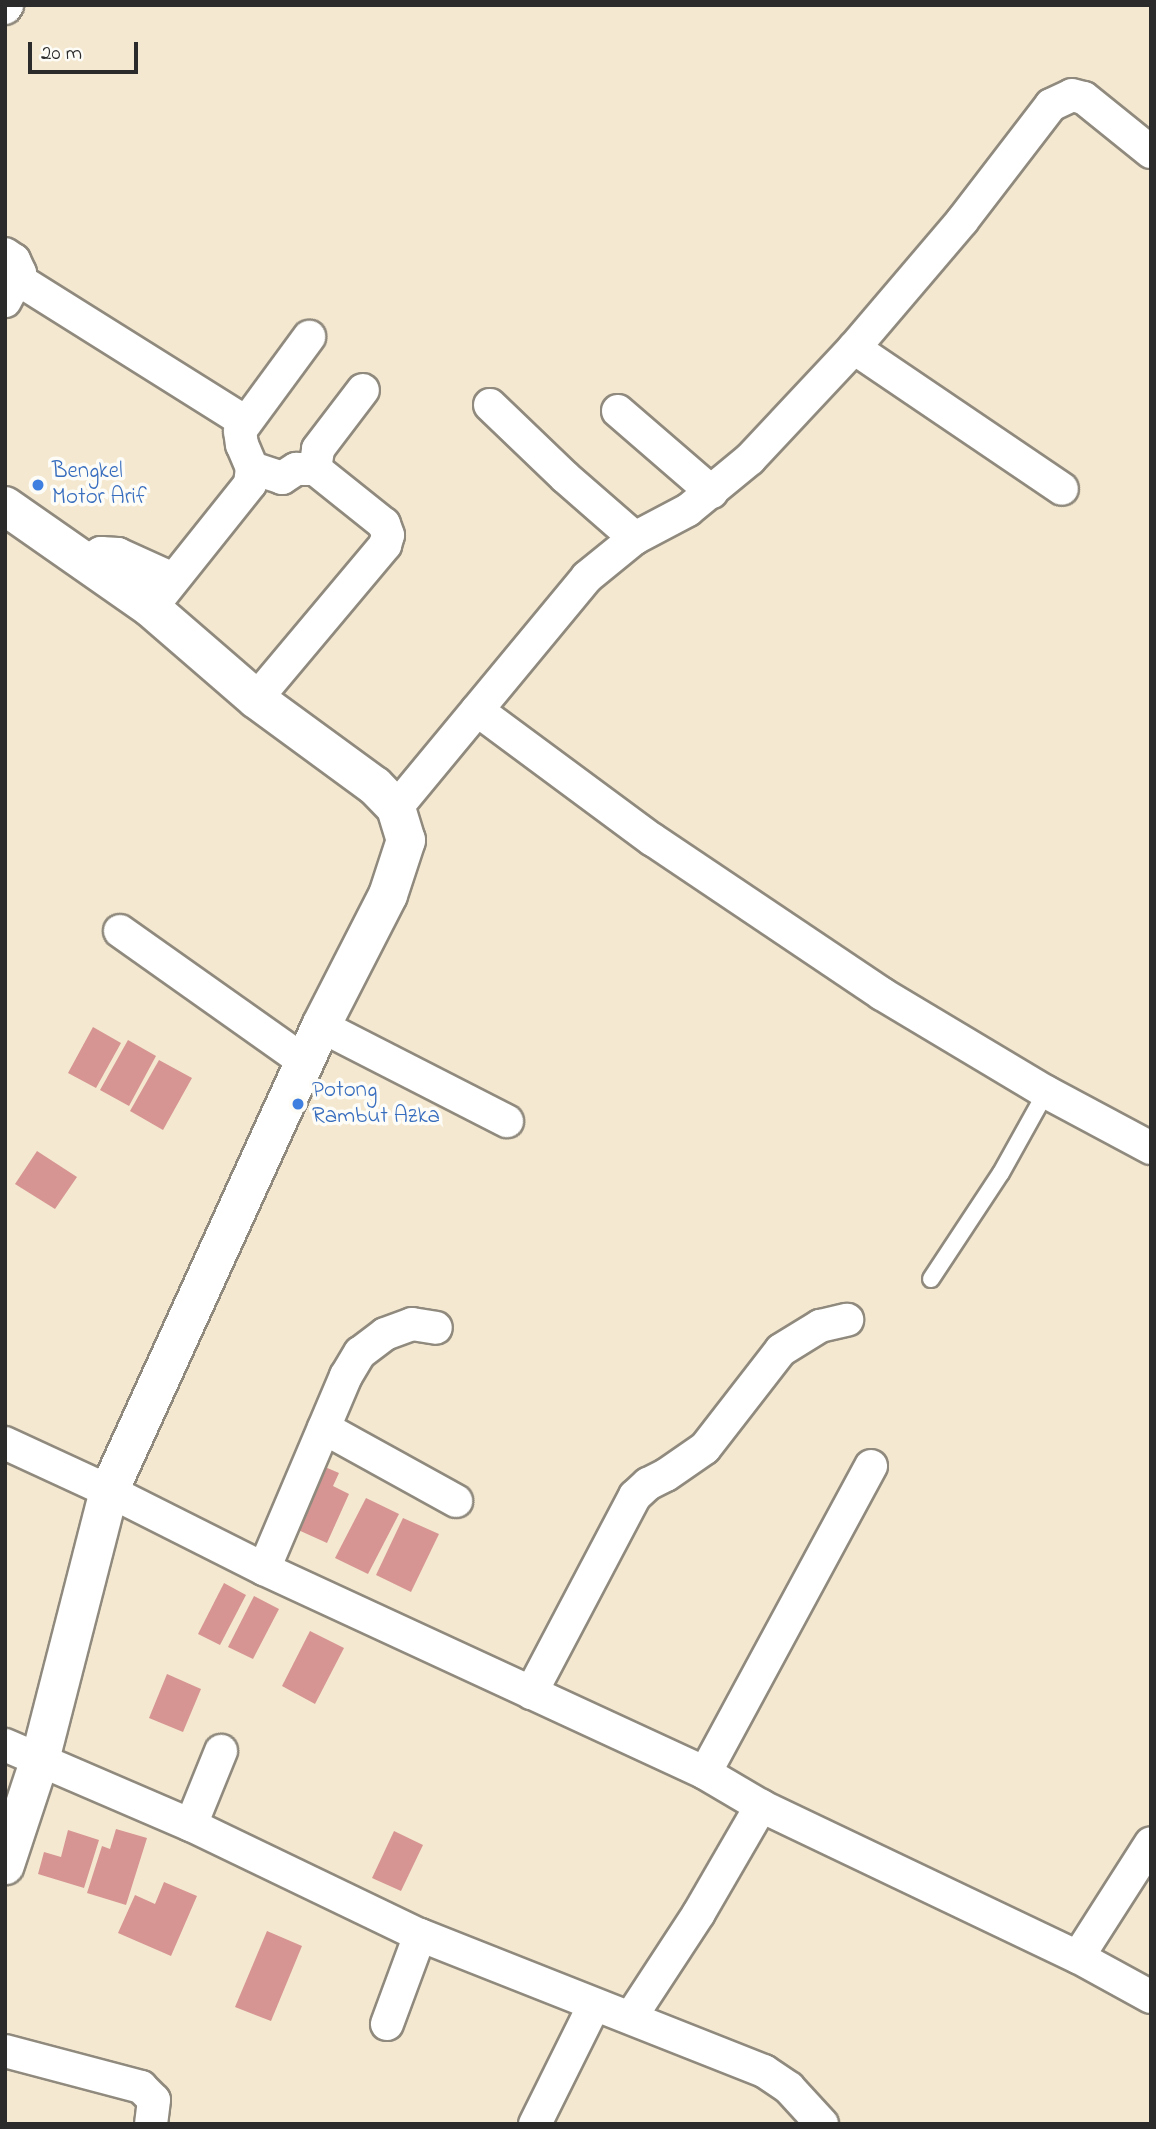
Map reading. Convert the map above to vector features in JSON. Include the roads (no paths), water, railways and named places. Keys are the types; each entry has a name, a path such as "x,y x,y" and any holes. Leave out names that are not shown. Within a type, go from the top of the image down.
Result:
{"street":[{"path":"396,808 587,577 635,538 688,510 712,492 750,459 854,348 962,221 1051,105 1072,95 1084,98 1151,152"},
{"path":"10,278 245,422"},
{"path":"162,593 250,484 252,468 239,438 245,422 309,337"},
{"path":"854,348 1062,489"},
{"path":"315,469 318,449 363,390"},
{"path":"490,405 635,538"},
{"path":"618,411 712,492"},
{"path":"252,468 282,478 296,469 315,469 384,524 388,535 385,545 256,699"},
{"path":"5,506 85,563 162,593 256,699 375,786 396,808 406,840 388,895 321,1026 109,1491 40,1759 5,1865"},
{"path":"477,710 653,840 881,995 1046,1092 1151,1148"},
{"path":"120,932 305,1062"},
{"path":"321,1026 507,1121"},
{"path":"531,1693 635,1496 648,1483 666,1475 705,1448 781,1350 820,1326 847,1320"},
{"path":"264,1569 346,1376 360,1353 385,1334 412,1324 436,1328"},
{"path":"324,1428 456,1501"},
{"path":"5,1443 109,1491 264,1569 705,1773 761,1806 1078,1957 1151,1997"},
{"path":"705,1773 871,1466"},
{"path":"5,1745 191,1825 420,1935 764,2071 789,2088 822,2124"},
{"path":"191,1825 221,1751"},
{"path":"631,2017 699,1913 761,1806"},
{"path":"1078,1957 1151,1843"},
{"path":"387,2024 420,1935"},
{"path":"535,2124 594,2005"},
{"path":"5,2051 141,2087 154,2100 151,2124"}],"lane":[{"path":"931,1279 1001,1173 1046,1092"}],"place":[{"name":"Bengkel Motor Arif","path":"38,485"},
{"name":"Potong Rambut Azka","path":"298,1104"}]}
